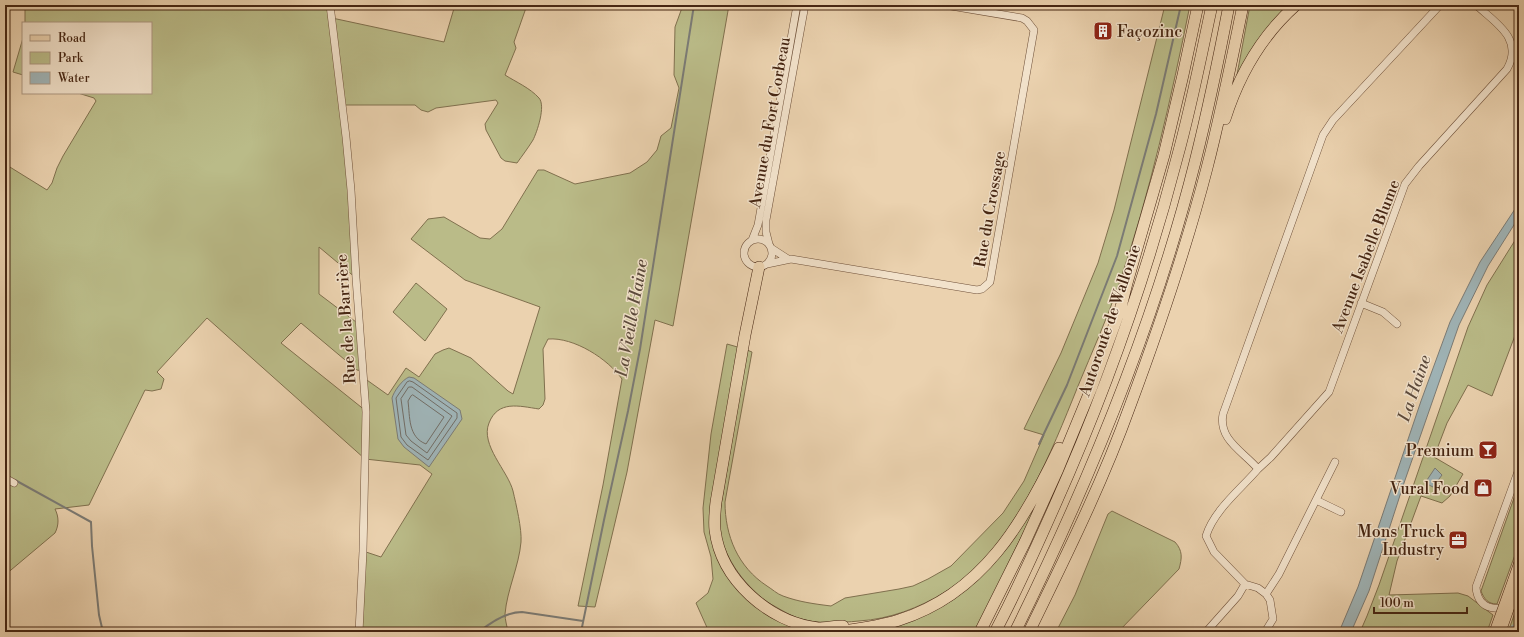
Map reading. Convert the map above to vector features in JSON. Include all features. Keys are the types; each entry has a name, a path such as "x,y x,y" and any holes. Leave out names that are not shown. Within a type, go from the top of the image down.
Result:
{"highway":[{"path":"834,632 880,626 926,610 948,598 995,556 1031,505 1063,440 1127,283 1164,155 1198,5"},
{"name":"Autoroute de Wallonie","path":"995,632 1036,549 1070,473 1102,394 1130,315 1177,159 1197,78 1212,5"},
{"path":"1015,632 1052,558 1086,479 1117,402 1147,320 1195,163 1229,5"},
{"path":"1029,632 1067,554 1130,408 1159,326 1184,248 1207,168 1243,5"},
{"path":"1207,168 1233,97 1250,61 1272,29 1296,5"},
{"path":"763,265 745,335 716,502 715,529 718,543 724,559 743,587 756,601 770,611 786,618 819,628 849,625 861,628"},
{"path":"980,632 1058,469 1122,307 1127,283"}],"main road":[{"path":"1501,632 1516,582 1519,562"},
{"path":"1494,632 1516,582"}],"street":[{"name":"Rue de la Barrière","path":"330,5 346,137 366,412 363,551 359,632"},
{"name":"Avenue du Fort Corbeau","path":"752,240 758,225 797,5"},
{"name":"Avenue du Fort Corbeau","path":"770,246 766,232 766,220 805,5"},
{"name":"Rue du Crossage","path":"788,259 977,290 982,289 990,282 1034,30 1027,21 1022,18 945,5"},
{"path":"1258,469 1227,438 1222,427 1222,419 1319,145 1323,135 1333,120 1440,5"},
{"name":"Avenue Isabelle Blume","path":"1266,594 1258,588 1245,584 1214,552 1206,536 1209,526 1216,515 1271,457 1329,392 1405,184 1419,166 1510,64 1513,46 1509,36 1476,5"},
{"path":"761,239 788,259 763,265 751,265 745,258 744,254 746,246 752,240 761,239"},
{"path":"763,265 772,257 770,246"},
{"path":"1362,303 1383,312 1396,324"},
{"path":"1266,632 1272,623 1274,615 1270,600 1266,594 1279,574 1335,462"},
{"path":"1519,469 1476,587 1478,597 1481,602 1493,608 1498,609 1519,605"},
{"path":"5,478 14,483"},
{"path":"1316,500 1341,512"},
{"path":"1206,632 1238,596 1245,584"}],"green space":[{"path":"25,5 330,5 332,18 444,42 455,5 527,5 514,42 516,48 505,75 535,94 539,98 542,107 539,125 533,140 517,163 505,161 501,158 486,130 485,124 498,103 496,100 436,108 428,112 421,110 415,105 342,105 356,278 319,247 319,294 360,325 363,371 357,370 301,323 281,343 366,411 364,378 388,395 406,368 419,377 435,354 449,348 471,358 513,394 540,307 465,280 411,239 428,219 444,217 480,238 490,239 502,229 538,170 544,170 575,184 630,173 647,162 657,150 661,136 671,128 679,88 674,75 675,27 683,5 729,5 673,326 655,320 627,472 595,607 578,606 603,485 622,379 616,371 599,357 590,351 569,342 558,339 548,339 543,349 545,399 543,405 539,409 517,406 504,408 493,416 489,423 487,431 488,440 491,449 506,475 513,491 521,530 520,551 506,605 505,614 508,632 359,632 363,551 381,557 432,474 420,465 365,459 207,318 157,372 164,379 161,389 152,391 145,390 89,505 55,509 58,521 55,533 5,575 5,164 47,190 52,183 63,156 96,101 94,98 81,94 152,94 152,22 25,22"},
{"path":"1165,5 1190,5 1150,181 1130,250 1110,310 1045,464 1018,514 985,559 965,579 935,598 904,612 871,620 820,622 797,618 767,602 758,595 735,567 724,547 720,528 721,504 747,350 752,352 725,502 727,527 731,539 735,550 748,570 781,595 813,604 831,606 845,598 913,586 951,566 1003,513 1024,481 1044,435 1024,429 1061,353 1098,263 1114,210"},
{"path":"1250,5 1291,5 1236,80"},
{"path":"22,41 22,75 13,72"},
{"path":"1519,234 1519,325 1492,396 1468,385 1447,423 1434,457 1463,474 1450,496 1442,503 1421,496 1397,561 1389,595 1458,593 1468,596 1493,615 1487,632 1360,632 1379,585 1468,327 1487,285"},
{"path":"416,283 447,309 425,341 393,312"},
{"path":"727,344 741,348 712,512 735,583 807,630 799,632 709,632 696,603 708,593 713,579 711,557 704,532 703,508 711,434"},
{"path":"1519,484 1519,544 1497,604 1494,604 1487,600 1481,591"},
{"path":"1045,488 974,632 854,632 933,611 953,600 965,590"},
{"path":"1112,511 1175,542 1181,555 1179,569 1118,632 1056,632 1075,595 1108,514"},
{"path":"1519,606 1519,632 1508,632 1517,607"}],"water":[{"path":"1519,203 1519,217 1488,266 1459,325 1404,483 1369,591 1351,632 1339,632 1358,587 1421,401 1450,322 1480,262"},
{"path":"409,377 414,378 460,410 462,419 429,467 404,447 398,439 392,398 399,386"},
{"path":"1435,468 1442,475 1433,487 1425,483"}],"waterway":[{"name":"La Vieille Haine","path":"581,632 640,349 694,5"},
{"path":"1039,444 1067,385 1117,256 1156,114 1181,5"},
{"path":"15,480 91,522 99,615 103,632"},
{"path":"479,632 499,618 516,612 583,621"},
{"path":"1512,632 1519,627"}],"place":[{"name":"Façozinc","path":"1103,31"},
{"name":"Premium","path":"1488,450"},
{"name":"Vural Food","path":"1483,488"},
{"name":"Mons Truck Industry","path":"1458,540"}],"water label":[{"name":"La Haine","path":"1414,388"}]}
